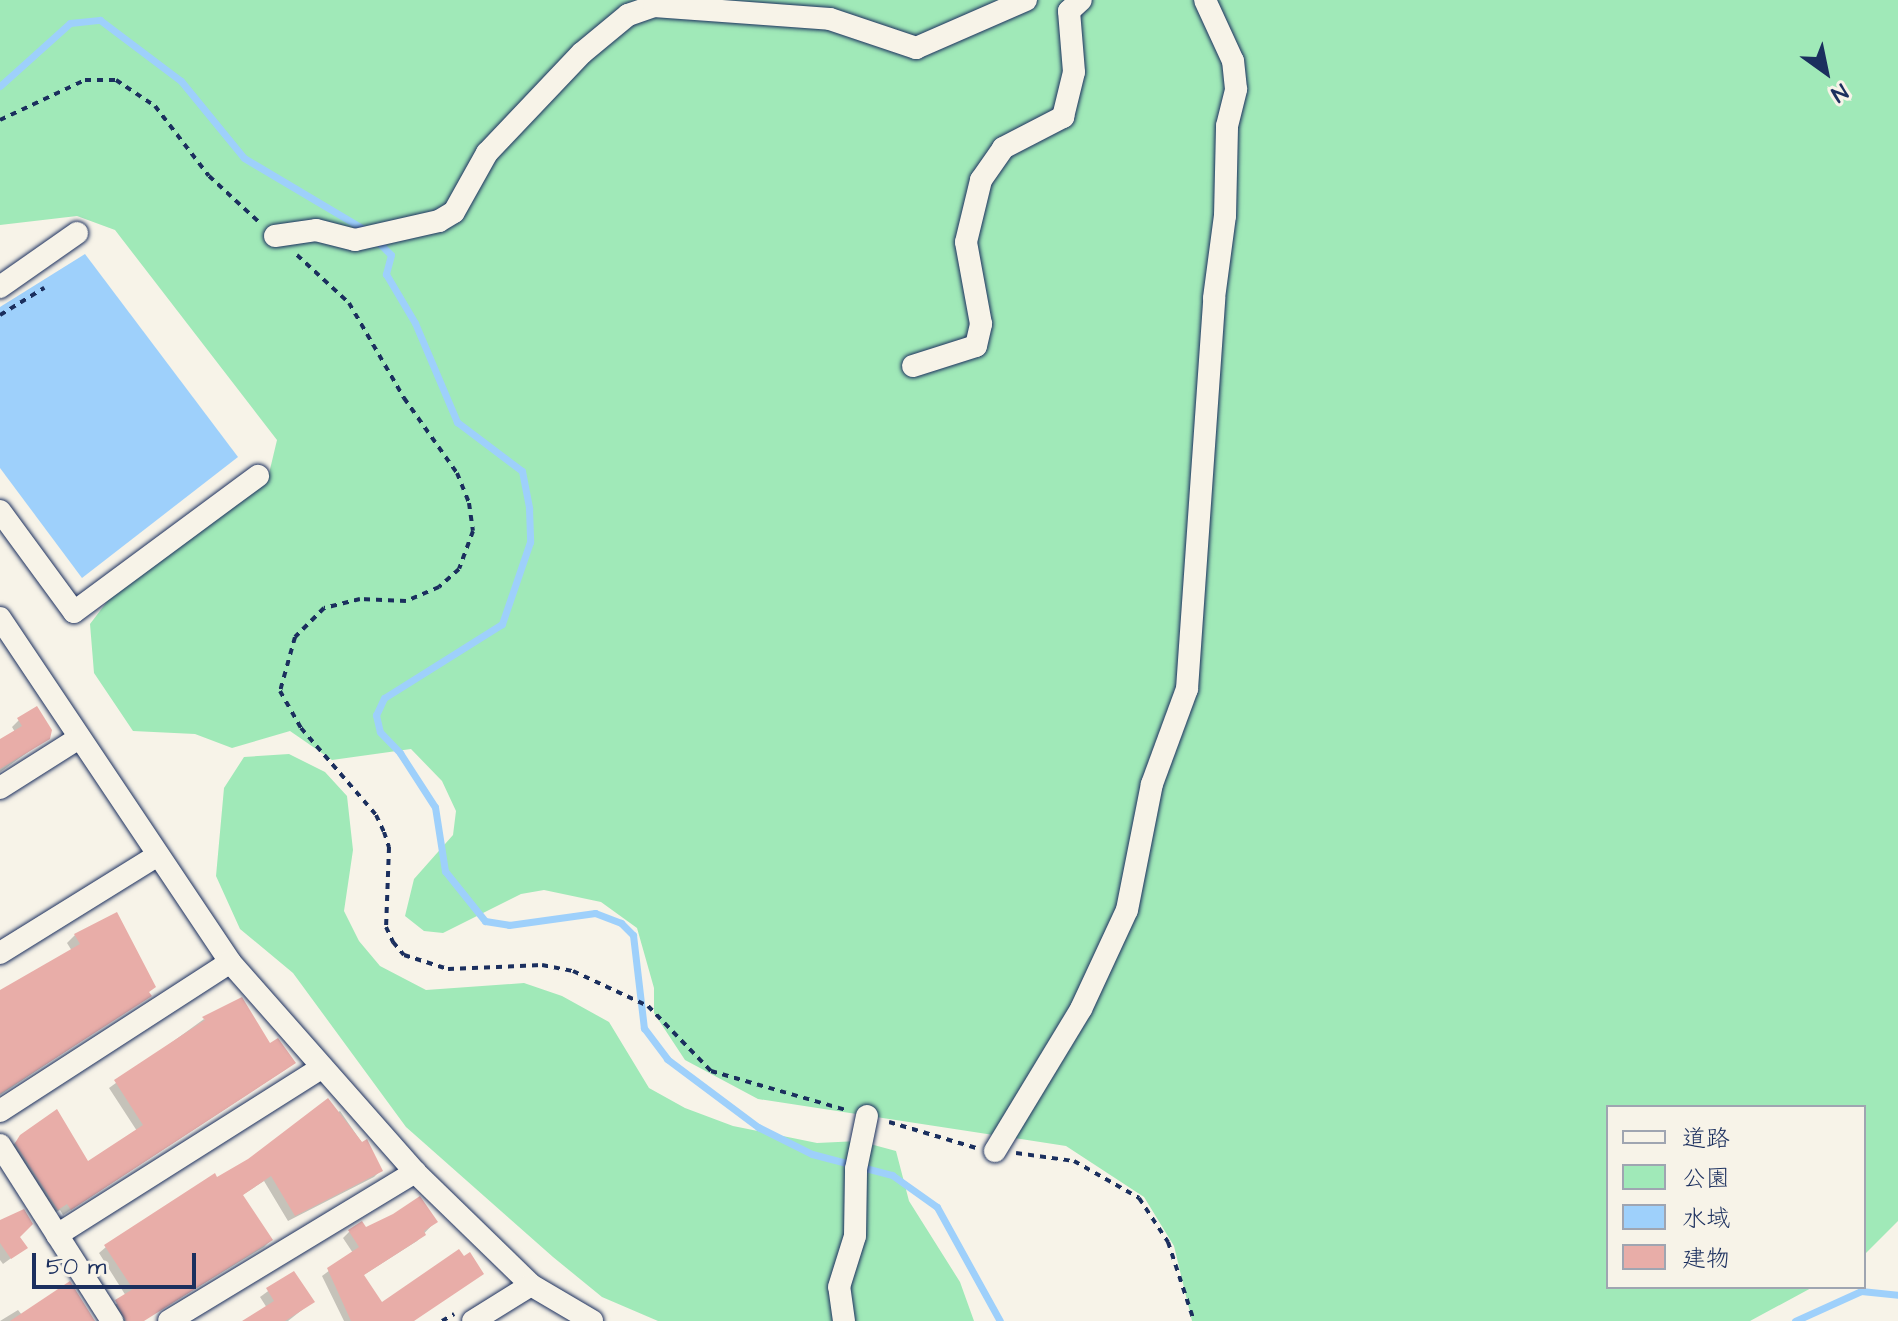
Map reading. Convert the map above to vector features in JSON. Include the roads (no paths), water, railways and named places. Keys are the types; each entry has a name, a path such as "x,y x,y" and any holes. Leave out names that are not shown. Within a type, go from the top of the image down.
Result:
{"street":[{"path":"275,236 316,230 355,240 439,221 454,212 487,153 606,30 641,10 676,3 754,17 830,19 916,48 1026,0"},
{"path":"913,366 976,346 980,313 966,242 981,180 1003,148 1063,117 1074,72 1069,11 1081,0"},
{"path":"995,1151 1081,1009 1127,910 1152,784 1187,689 1214,298 1225,216 1227,126 1236,89 1233,61 1205,0"},
{"path":"0,287 77,233"},
{"path":"0,511 74,612 258,476"},
{"path":"1,621 230,962 415,1172 531,1285 592,1321"},
{"path":"0,788 79,738"},
{"path":"0,953 158,855"},
{"path":"0,1111 230,962"},
{"path":"57,1235 321,1068"},
{"path":"844,1321 839,1287 855,1236 856,1169 867,1116"},
{"path":"0,1145 112,1321"},
{"path":"169,1321 415,1172"},
{"path":"473,1321 531,1285"}],"water":[{"path":"85,254 238,457 82,578 0,468 0,307"}],"waterway":[{"path":"0,86 70,23 100,20 181,81 244,158 367,231"},
{"path":"376,240 391,255 386,274 415,323 457,422 522,471 529,508 530,542 502,624 384,698 376,715 380,732 400,753 435,807 445,871 485,921 509,925 595,913 621,923 633,935 644,1028 667,1059 758,1127 812,1154 892,1175 937,1207 1000,1321"},
{"path":"1795,1321 1861,1291 1898,1295"}]}
